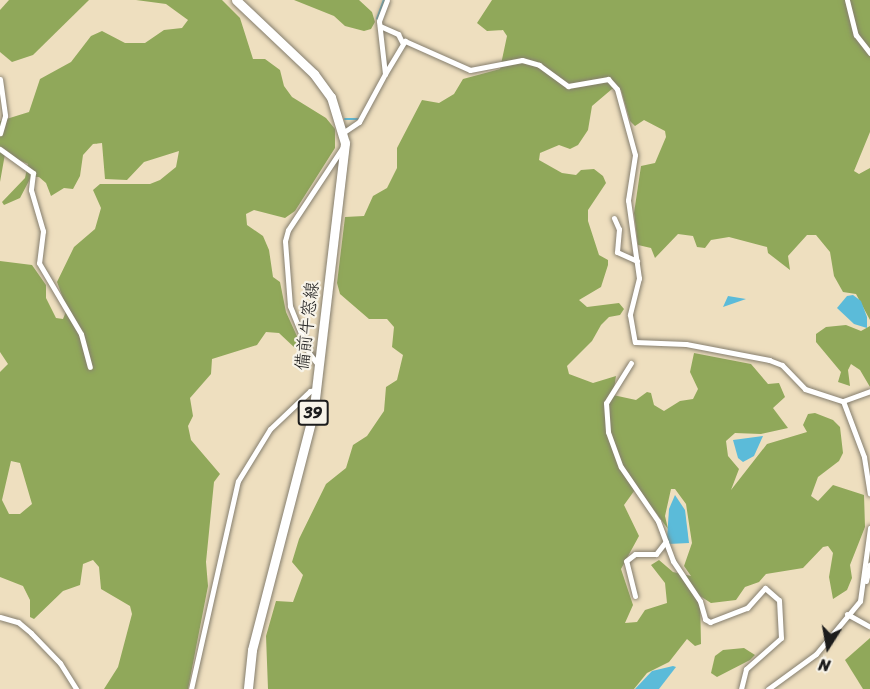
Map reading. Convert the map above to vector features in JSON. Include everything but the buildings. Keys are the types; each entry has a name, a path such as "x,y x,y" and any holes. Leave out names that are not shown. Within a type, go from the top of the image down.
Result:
{"main road":[{"name":"備前牛窓線","path":"236,0 314,74 331,97 344,132 345,143 316,390 306,447 252,650 248,689"}],"street":[{"path":"385,74 380,26 387,0"},
{"path":"847,0 856,35 870,53"},
{"path":"380,26 398,34 402,42 470,70 522,60 539,65 568,86 603,78 613,84 633,147 628,201 638,286 630,315 634,342 686,344 769,360 782,365 806,389 843,401 870,391"},
{"path":"344,132 359,122 402,42"},
{"path":"0,79 5,116 0,133"},
{"path":"319,366 309,353 290,306 285,241 288,230 345,143"},
{"path":"0,149 33,173 31,190 43,231 39,263 81,334 90,368"},
{"path":"614,218 619,229 617,252 636,261"},
{"path":"631,363 609,395 604,415 621,467 658,521 676,567 700,602 707,622 747,608 765,588 779,600 781,638 746,669 741,689"},
{"path":"191,689 238,481 270,429 310,391 316,390"},
{"path":"843,401 869,480 870,494"},
{"path":"768,689 816,654 862,597 870,528"},
{"path":"634,596 626,561 635,554 656,554 666,541"},
{"path":"863,585 870,564"},
{"path":"847,614 870,627"},
{"path":"0,618 18,622 31,633 60,663 76,689"}],"green space":[{"path":"9,0 89,0 33,55 12,62 0,52 0,10"},
{"path":"136,0 222,0 240,18 253,59 265,59 280,70 284,86 292,97 326,118 335,129 335,148 295,211 285,218 254,210 246,214 247,225 263,236 269,250 273,277 280,282 286,312 301,345 296,349 279,333 266,332 257,345 212,359 211,374 190,398 193,416 188,426 191,440 220,474 214,482 206,562 208,586 188,689 104,689 118,667 132,614 130,606 101,589 99,567 93,560 83,564 80,585 63,591 34,619 30,617 30,600 23,586 0,577 0,372 8,364 0,352 0,261 32,265 46,285 46,298 56,318 63,319 67,309 57,282 74,247 95,229 101,208 93,190 100,184 150,184 160,180 176,167 179,151 144,162 127,180 105,179 102,143 93,144 83,155 80,176 73,189 64,188 51,196 46,183 39,177 31,177 20,198 4,205 2,202 25,178 28,164 5,154 0,182 0,121 29,112 40,79 71,62 91,36 102,31 125,43 145,43 164,30 182,28 188,20 166,4","holes":["11,461 20,463 32,504 20,514 9,514 2,500"]},
{"path":"294,0 359,0 372,12 375,22 371,29 364,31 345,26 334,16"},
{"path":"492,0 870,0 870,132 854,171 859,174 870,168 870,320 856,294 843,292 834,276 830,252 816,235 807,235 788,256 790,270 768,253 767,247 729,237 711,240 705,248 697,247 693,236 678,234 655,258 651,248 638,245 634,213 641,166 655,163 666,137 665,131 644,120 635,126 630,121 621,90 612,89 592,106 588,130 578,145 570,149 559,145 540,153 539,160 562,173 576,175 581,170 594,169 603,176 606,183 588,210 588,221 599,255 608,260 608,265 601,287 579,300 587,307 619,303 624,309 620,315 609,317 601,325 592,341 567,366 569,374 593,383 616,376 613,395 636,400 647,392 651,393 654,405 664,411 680,401 693,399 698,389 690,372 694,353 751,364 768,384 779,383 785,397 773,408 788,428 761,434 735,433 726,441 728,456 739,469 731,490 767,444 807,432 803,425 808,414 815,413 833,420 840,427 843,453 839,461 818,477 811,496 818,501 833,485 864,495 865,527 850,565 852,578 847,590 833,599 829,577 833,553 828,546 823,547 803,568 766,574 759,582 745,587 736,600 711,603 700,596 701,644 695,646 687,639 669,662 647,673 634,689 268,689 266,636 276,601 293,602 303,575 292,562 299,539 326,484 346,468 353,445 367,436 384,411 386,387 397,380 403,355 392,347 394,327 387,319 369,319 340,294 337,283 345,217 364,216 373,196 387,188 397,168 397,148 422,100 439,103 454,94 463,79 500,69 507,36 503,30 487,31 477,23","holes":["637,487 668,529 665,516 671,489 675,489 686,504 692,543 684,566 691,576 673,572 659,560 651,565 665,583 667,603 645,610 637,622 625,623 633,605 621,569 639,536 624,505"]},
{"path":"846,325 861,331 870,326 870,387 860,370 851,364 848,370 850,386 838,382 841,372 816,342 816,334 826,327"},
{"path":"870,638 870,689 863,689 845,660"},
{"path":"744,648 755,655 750,660 717,677 711,673 715,656 723,650"}],"water":[{"path":"853,295 861,301 867,317 867,328 854,324 837,308 847,296"},
{"path":"728,296 746,299 723,307"},
{"path":"763,436 754,456 743,462 738,458 733,440"},
{"path":"675,495 685,510 689,543 669,544 667,539 669,509"},
{"path":"676,667 659,689 635,689 652,671"}],"waterway":[{"path":"377,19 384,0"},
{"path":"345,119 358,119"}]}
